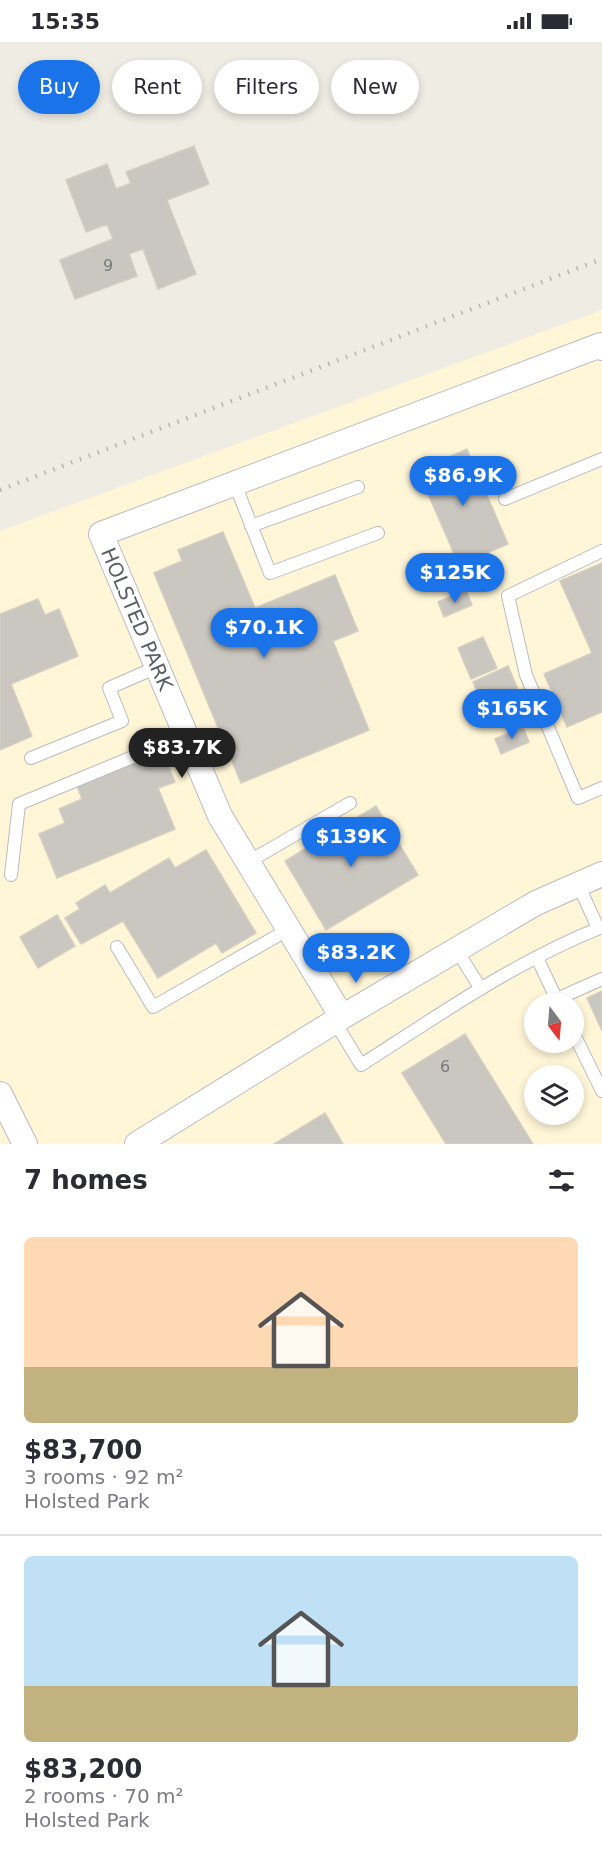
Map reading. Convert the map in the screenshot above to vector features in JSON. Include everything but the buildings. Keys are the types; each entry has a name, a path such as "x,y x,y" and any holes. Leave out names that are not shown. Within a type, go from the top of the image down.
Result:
{"street":[{"name":"HOLSTED PARK","path":"339,1019 289,929 220,816 101,534 601,345 602,348"},
{"path":"137,1144 339,1019 536,903 602,874"},
{"path":"0,1094 25,1144"}],"lane":[{"path":"505,499 602,459"},
{"path":"235,484 270,573 378,533"},
{"path":"251,526 358,487"},
{"path":"602,551 508,596 526,675 578,798 602,788"},
{"path":"31,758 122,721 109,688 157,667"},
{"path":"11,875 19,804 186,735"},
{"path":"248,862 350,803"},
{"path":"361,1065 481,989 537,958 600,928 578,884"},
{"path":"117,947 153,1007 289,929"},
{"path":"456,950 481,989"},
{"path":"537,958 554,993"},
{"path":"574,993 602,979"},
{"path":"339,1019 368,1077"},
{"path":"583,1053 602,1091"}],"shaded area":[{"path":"602,310 602,1144 0,1144 0,531"}],"railway":[{"path":"0,490 602,259"}]}
